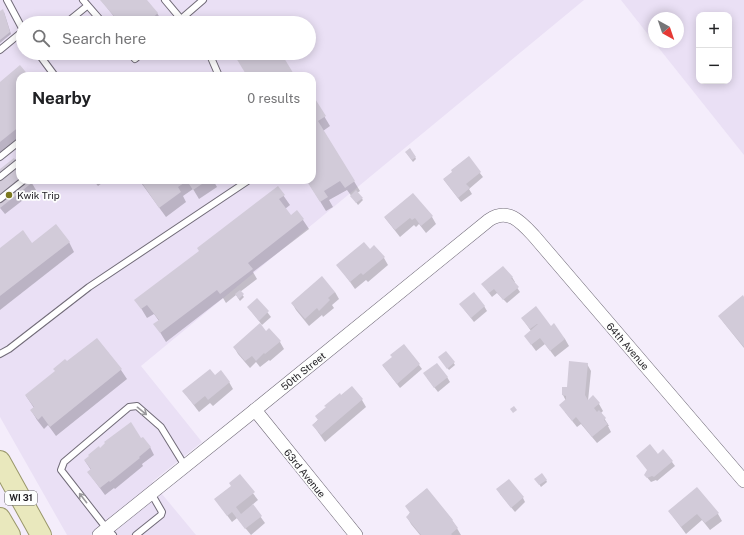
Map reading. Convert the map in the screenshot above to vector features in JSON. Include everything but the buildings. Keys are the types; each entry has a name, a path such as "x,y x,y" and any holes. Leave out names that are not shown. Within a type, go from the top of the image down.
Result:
{"main road":[{"name":"WI 31","path":"0,461 41,535"},
{"name":"WI 31","path":"0,518 10,535"}],"street":[{"name":"50th Street","path":"106,533 151,493 488,220 495,216 509,216"},
{"name":"64th Avenue","path":"509,216 522,224 534,236 744,481"},
{"name":"63rd Avenue","path":"255,410 356,535"}],"lane":[{"path":"7,0 16,17"},
{"path":"83,0 96,16"},
{"path":"165,0 176,16"},
{"path":"186,16 203,0"},
{"path":"75,16 87,6"},
{"path":"1,47 16,36"},
{"path":"43,60 52,72"},
{"path":"213,60 217,72"},
{"path":"0,157 16,144"},
{"path":"0,177 16,165"},
{"path":"0,199 19,184"},
{"path":"0,354 9,349 89,287 243,184"},
{"path":"106,533 60,470 64,462 129,407 137,406 161,427 186,466"},
{"path":"136,535 161,515 162,512 151,493"}],"shaded area":[{"path":"0,0 584,0 141,366 202,442 152,482 196,535 67,535 0,417"},
{"path":"621,0 744,0 744,155 659,48 684,48 684,12 648,12 648,34"}],"place":[{"name":"Kwik Trip","path":"9,195"}]}
